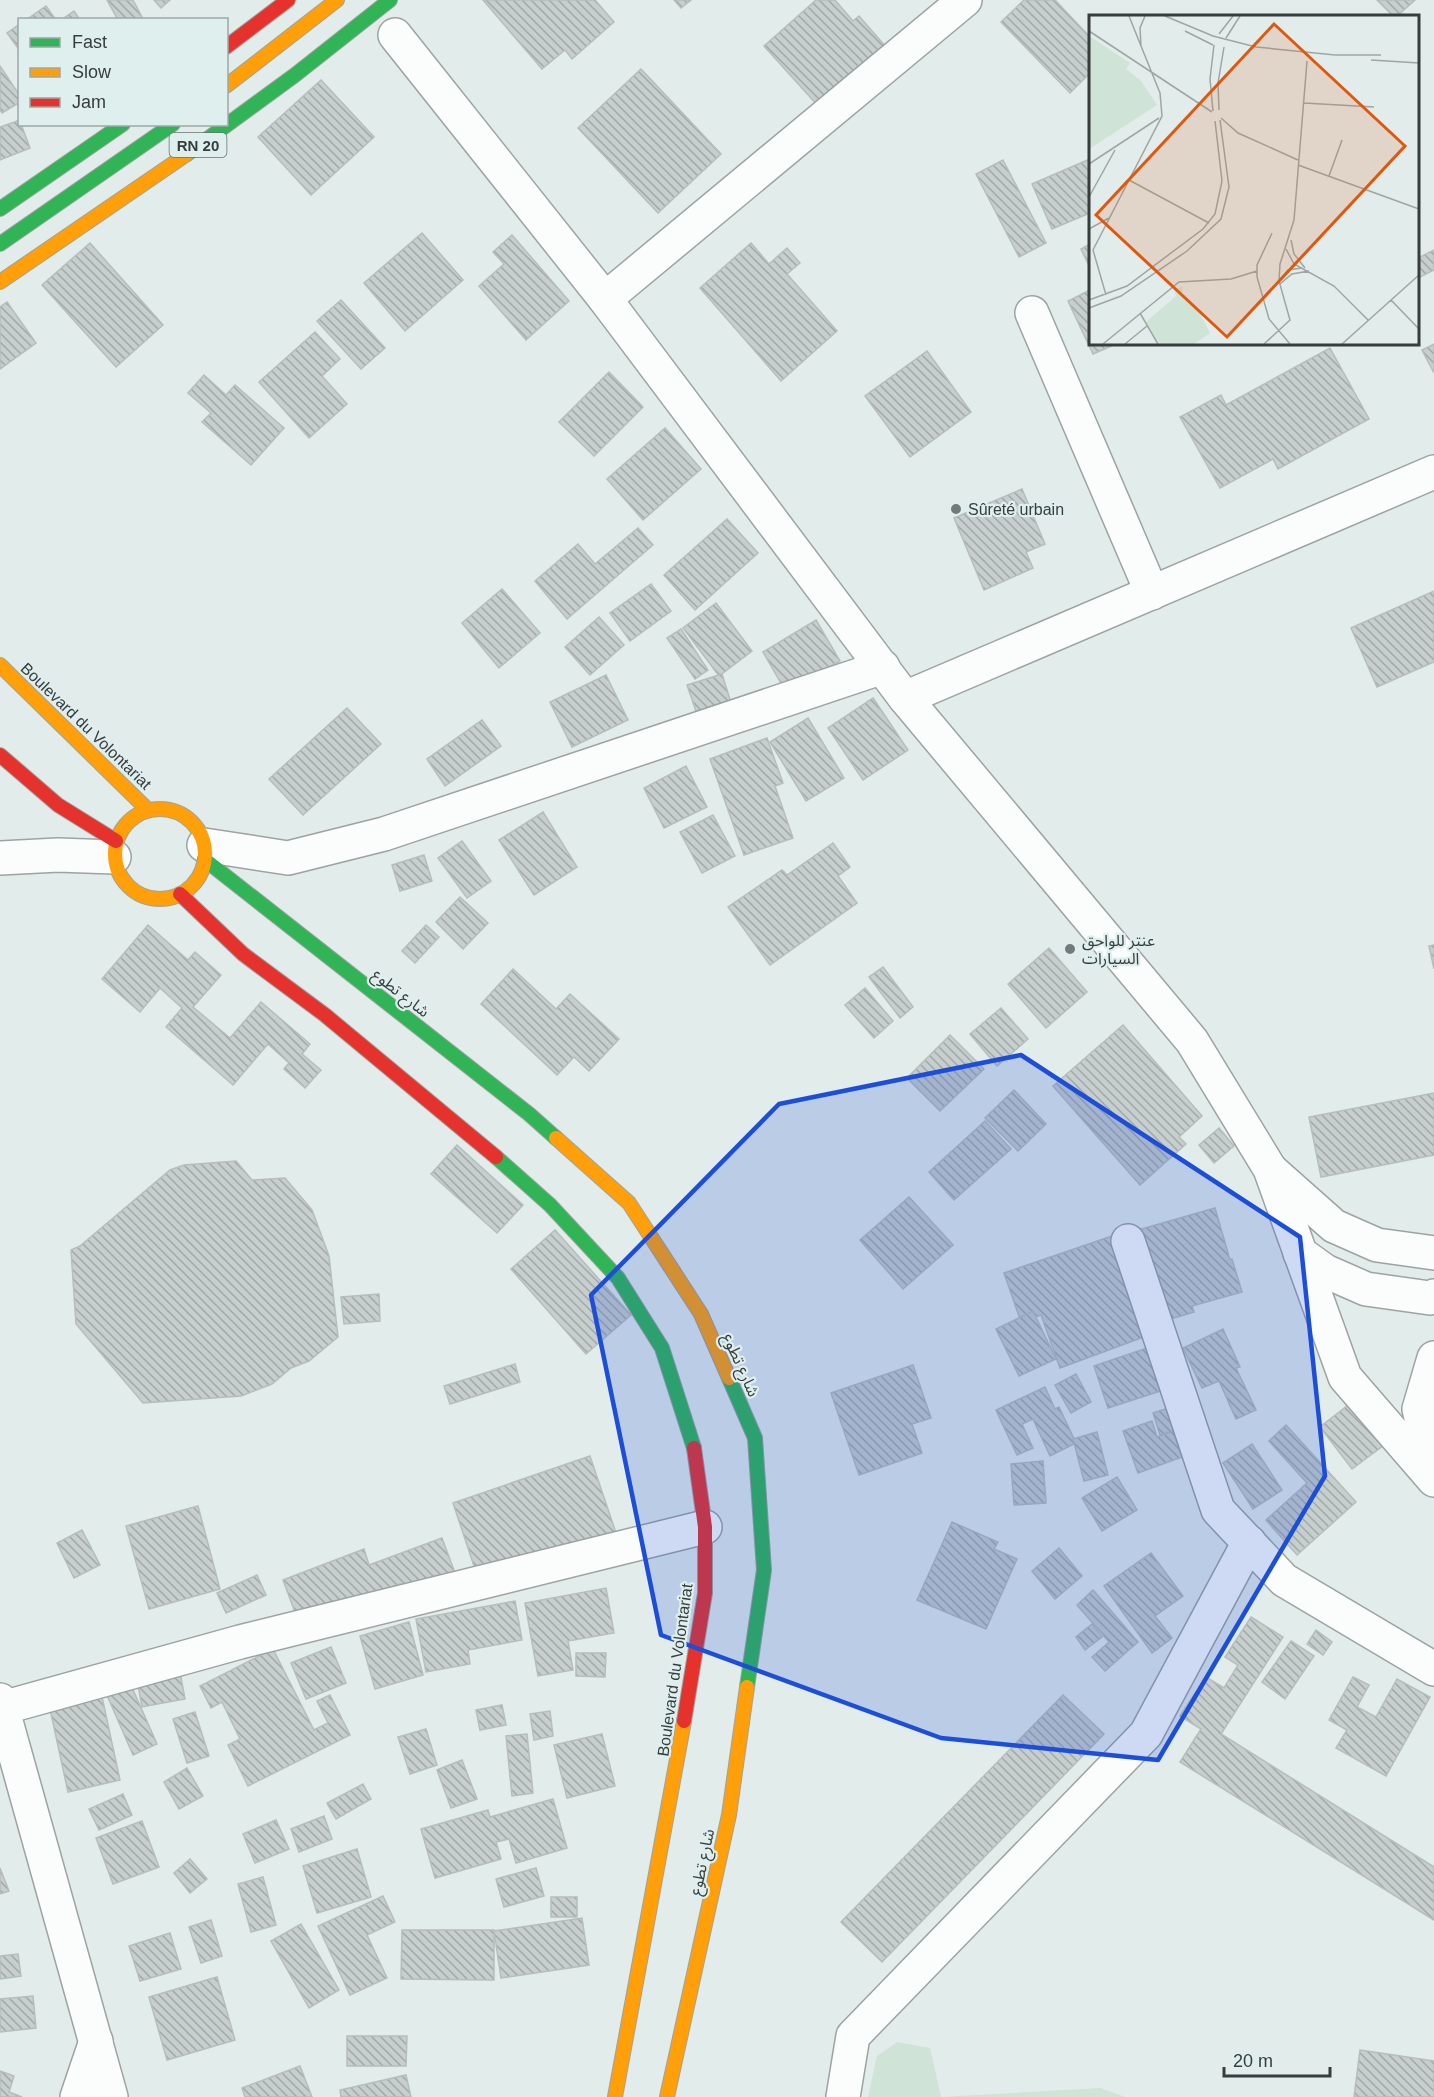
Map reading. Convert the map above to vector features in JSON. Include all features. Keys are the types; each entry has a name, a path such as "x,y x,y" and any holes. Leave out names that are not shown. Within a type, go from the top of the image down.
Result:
{"main road":[{"path":"228,45 288,0"},
{"path":"228,84 337,0"},
{"name":"RN 20","path":"228,123 390,0"},
{"path":"0,209 120,126"},
{"name":"RN 20","path":"0,244 113,168 170,126"},
{"name":"RN 20","path":"0,282 224,126"},
{"name":"Boulevard du Volontariat","path":"0,665 148,810"},
{"path":"0,755 58,805 115,849"},
{"path":"163,809 177,812 199,831 204,852 200,873 192,885 180,894 166,898 152,898 138,893 126,884 118,871 115,849 123,828 134,816 148,810 163,809"},
{"name":"شارع تطوع","path":"204,852 529,1114 629,1203 701,1314 755,1438 764,1569 729,1815 667,2097"},
{"name":"Boulevard du Volontariat","path":"180,894 243,954 325,1015 477,1140 550,1204 618,1278 662,1348 693,1440 705,1527 703,1605 675,1779 615,2097"}],"street":[{"path":"605,299 965,0"},
{"path":"395,35 605,299 905,698 1192,1041 1270,1169 1345,1377 1434,1478"},
{"path":"1032,313 1152,592"},
{"path":"905,698 1434,472"},
{"path":"204,852 288,858 384,834 883,667"},
{"path":"0,858 115,849"},
{"path":"1270,1169 1334,1226 1377,1245 1434,1253"},
{"path":"1128,1240 1218,1510 1284,1580 1434,1669"},
{"path":"1300,1253 1325,1271 1365,1289 1430,1298 1434,1296"},
{"path":"1434,1358 1419,1409 1434,1478"},
{"path":"111,2097 1,1704 240,1642 705,1527"},
{"path":"843,2097 853,2036 1146,1734 1249,1542"},
{"path":"77,2097 96,2042"}],"highlighted area":[{"path":"1021,1055 1300,1237 1325,1476 1158,1760 941,1738 661,1635 591,1295 779,1104"}],"green space":[{"path":"897,2042 930,2048 941,2097 868,2097 877,2056"},
{"path":"1100,2088 1125,2097 941,2097"}],"building":[{"path":"107,0 133,0 142,17 141,18 117,18"},
{"path":"154,0 170,0 161,8"},
{"path":"483,0 595,0 614,22 572,59 565,50 542,69"},
{"path":"674,0 691,0 681,8"},
{"path":"816,0 835,0 853,21 859,16 886,47 819,107 764,46"},
{"path":"1024,0 1055,0 1089,36 1089,74 1070,93 1001,22"},
{"path":"1377,0 1415,0 1398,15 1392,15"},
{"path":"46,6 55,18 29,18"},
{"path":"74,11 79,18 64,18"},
{"path":"18,25 18,48 7,33"},
{"path":"0,66 18,93 18,103 2,113 0,110"},
{"path":"641,69 721,154 658,213 578,128"},
{"path":"321,80 374,137 311,195 258,137"},
{"path":"18,121 18,126 22,126 30,148 0,160 0,127"},
{"path":"1089,159 1089,213 1052,229 1032,184"},
{"path":"1003,160 1046,243 1019,257 976,174"},
{"path":"422,233 463,280 405,331 364,283"},
{"path":"512,235 569,301 526,340 479,286 504,264 493,252"},
{"path":"90,243 163,325 116,367 42,285"},
{"path":"751,243 769,264 787,248 800,263 787,274 837,331 781,381 700,288"},
{"path":"1089,245 1089,266 1081,249"},
{"path":"1434,250 1434,270 1419,278 1419,258"},
{"path":"1089,290 1089,345 1114,345 1093,354 1068,301"},
{"path":"341,300 385,348 361,369 317,321"},
{"path":"7,302 36,343 0,369 0,307"},
{"path":"315,332 340,359 322,376 347,404 309,438 259,382"},
{"path":"1434,344 1434,373 1422,350"},
{"path":"1330,348 1369,419 1278,469 1273,459 1220,488 1180,417 1221,395 1226,405"},
{"path":"927,351 971,412 910,457 865,396"},
{"path":"609,372 643,407 594,456 559,422"},
{"path":"204,375 226,395 235,385 284,428 251,465 202,422 211,413 188,393"},
{"path":"665,428 701,469 643,520 607,479"},
{"path":"1022,489 1045,544 1026,552 1033,568 984,590 954,518"},
{"path":"727,519 758,553 695,610 664,575"},
{"path":"638,528 653,545 567,619 535,581 578,544 595,564"},
{"path":"651,584 671,611 630,641 610,613"},
{"path":"502,589 540,633 499,668 462,623"},
{"path":"1434,591 1434,662 1377,687 1351,628"},
{"path":"716,603 752,651 719,676 683,628"},
{"path":"599,617 624,645 590,675 565,647"},
{"path":"816,620 840,661 786,692 763,652"},
{"path":"681,629 708,670 695,679 667,638"},
{"path":"722,674 732,706 698,717 687,685"},
{"path":"606,675 628,720 572,747 550,702"},
{"path":"873,698 908,750 863,780 828,728"},
{"path":"347,708 381,744 303,815 269,779"},
{"path":"808,718 844,778 806,801 770,742"},
{"path":"482,720 501,746 445,786 427,759"},
{"path":"767,738 783,783 775,786 793,838 744,855 710,759"},
{"path":"686,766 707,807 664,828 644,788"},
{"path":"543,812 577,867 534,895 499,840"},
{"path":"713,815 735,856 702,873 680,832"},
{"path":"462,841 491,881 467,898 438,858"},
{"path":"833,843 850,867 838,876 857,903 770,965 728,907 782,870 787,875"},
{"path":"424,855 432,881 400,891 392,865"},
{"path":"460,897 488,923 463,949 436,922"},
{"path":"148,925 188,960 195,952 221,975 193,1007 230,1038 261,1002 310,1044 302,1054 321,1070 305,1088 284,1069 289,1063 268,1044 233,1085 166,1027 182,1008 160,988 140,1012 102,979"},
{"path":"426,925 439,937 415,963 402,951"},
{"path":"1434,945 1434,969 1429,946"},
{"path":"1049,948 1087,992 1046,1028 1008,984"},
{"path":"883,967 913,1007 900,1018 869,977"},
{"path":"513,969 556,1009 570,994 619,1039 589,1071 574,1057 557,1075 481,1004"},
{"path":"865,988 893,1021 874,1038 845,1005"},
{"path":"1001,1008 1028,1039 997,1066 970,1034"},
{"path":"1123,1025 1202,1116 1179,1137 1186,1144 1140,1185 1053,1086"},
{"path":"950,1035 984,1069 940,1111 907,1078"},
{"path":"1014,1090 1046,1124 1018,1151 985,1118"},
{"path":"1434,1093 1434,1155 1321,1177 1309,1117"},
{"path":"985,1121 1011,1149 954,1200 929,1172"},
{"path":"1219,1128 1234,1146 1214,1163 1199,1145"},
{"path":"457,1145 523,1205 497,1233 431,1174"},
{"path":"236,1161 252,1180 285,1178 312,1210 329,1256 338,1337 309,1361 291,1368 272,1384 241,1396 143,1403 76,1324 71,1250 80,1246 170,1170 184,1165"},
{"path":"909,1197 953,1245 903,1289 860,1240"},
{"path":"1215,1208 1242,1292 1192,1306 1194,1312 1164,1321 1138,1230"},
{"path":"555,1230 631,1315 586,1354 511,1269"},
{"path":"1115,1235 1149,1335 1060,1368 1041,1315 1021,1322 1004,1273"},
{"path":"379,1294 380,1321 344,1324 341,1297"},
{"path":"1033,1311 1056,1359 1019,1376 996,1329"},
{"path":"1223,1329 1240,1367 1236,1368 1256,1410 1236,1419 1219,1381 1202,1388 1183,1348"},
{"path":"1165,1342 1179,1385 1108,1408 1094,1366"},
{"path":"515,1364 520,1382 450,1404 444,1386"},
{"path":"913,1365 931,1418 912,1424 922,1453 859,1475 831,1393"},
{"path":"1076,1374 1091,1402 1071,1413 1055,1385"},
{"path":"1045,1387 1055,1409 1059,1407 1076,1443 1050,1456 1033,1419 1022,1424 1033,1448 1017,1455 996,1410"},
{"path":"1352,1402 1384,1445 1352,1469 1320,1427"},
{"path":"1178,1405 1185,1427 1160,1435 1153,1413"},
{"path":"1152,1421 1157,1437 1173,1431 1182,1457 1138,1473 1123,1431"},
{"path":"1286,1425 1356,1502 1297,1555 1266,1520 1307,1483 1269,1441"},
{"path":"1097,1432 1108,1475 1084,1481 1073,1439"},
{"path":"1252,1444 1282,1490 1253,1509 1223,1463"},
{"path":"590,1456 617,1536 480,1584 453,1503"},
{"path":"1043,1461 1046,1503 1014,1505 1011,1464"},
{"path":"1117,1477 1137,1510 1102,1531 1082,1498"},
{"path":"198,1506 220,1589 149,1609 126,1526"},
{"path":"952,1522 998,1542 994,1549 1017,1559 986,1629 917,1600"},
{"path":"82,1530 100,1565 74,1578 57,1543"},
{"path":"442,1538 458,1581 406,1600 400,1584 378,1592 302,1631 283,1580 364,1549 369,1565"},
{"path":"1059,1548 1082,1576 1055,1599 1032,1571"},
{"path":"1151,1553 1183,1596 1155,1616 1172,1638 1152,1653 1104,1586"},
{"path":"257,1575 266,1595 226,1613 217,1593"},
{"path":"606,1588 614,1633 568,1641 573,1670 538,1676 525,1603"},
{"path":"1093,1590 1138,1642 1105,1671 1092,1657 1109,1642 1077,1605"},
{"path":"515,1601 522,1640 468,1650 470,1664 426,1672 416,1619"},
{"path":"1251,1617 1283,1637 1221,1734 1434,1867 1434,1920 1180,1762 1201,1729 1180,1716 1206,1677 1224,1688 1238,1665 1225,1657"},
{"path":"409,1622 423,1675 375,1689 360,1636"},
{"path":"1092,1624 1102,1637 1085,1650 1076,1637"},
{"path":"1316,1630 1332,1642 1323,1655 1307,1644"},
{"path":"1291,1641 1314,1656 1285,1699 1262,1682"},
{"path":"331,1647 346,1683 306,1699 291,1663"},
{"path":"273,1649 314,1730 328,1723 317,1701 330,1695 350,1735 248,1786 228,1745 240,1739 222,1702 211,1708 200,1686"},
{"path":"576,1653 606,1653 605,1677 576,1676"},
{"path":"180,1672 185,1699 142,1707 137,1680"},
{"path":"1353,1677 1369,1685 1357,1707 1376,1717 1397,1679 1430,1697 1386,1776 1336,1748 1347,1730 1329,1720"},
{"path":"130,1683 157,1744 133,1755 106,1693"},
{"path":"1063,1695 1104,1734 882,1962 841,1922"},
{"path":"102,1697 120,1780 68,1792 50,1709"},
{"path":"502,1705 506,1725 480,1730 476,1710"},
{"path":"550,1711 553,1736 534,1740 530,1714"},
{"path":"195,1712 209,1756 187,1763 173,1719"},
{"path":"426,1729 437,1765 410,1774 398,1737"},
{"path":"527,1734 533,1793 512,1796 506,1736"},
{"path":"602,1734 615,1786 567,1798 554,1745"},
{"path":"462,1760 477,1799 451,1808 437,1770"},
{"path":"187,1768 203,1796 179,1809 164,1782"},
{"path":"363,1784 371,1799 336,1819 327,1803"},
{"path":"123,1794 132,1815 99,1830 89,1809"},
{"path":"553,1799 567,1848 516,1863 509,1839 496,1842 501,1859 435,1878 421,1829 488,1810 490,1817"},
{"path":"324,1816 332,1839 299,1852 291,1829"},
{"path":"276,1820 289,1849 255,1863 243,1834"},
{"path":"142,1821 159,1867 113,1884 96,1838"},
{"path":"357,1849 371,1897 317,1913 303,1866"},
{"path":"190,1859 207,1879 190,1893 174,1873"},
{"path":"0,1868 9,1891 0,1894"},
{"path":"536,1868 544,1896 504,1907 496,1879"},
{"path":"263,1877 276,1925 251,1932 238,1884"},
{"path":"383,1896 395,1922 367,1935 387,1978 350,1995 318,1926"},
{"path":"551,1897 577,1897 577,1917 551,1917"},
{"path":"582,1918 589,1965 501,1978 494,1931"},
{"path":"211,1920 222,1956 201,1963 189,1927"},
{"path":"301,1924 339,1990 309,2008 271,1941"},
{"path":"402,1930 494,1930 494,1980 401,1979"},
{"path":"170,1933 181,1969 140,1981 129,1946"},
{"path":"18,1954 21,1976 0,1979 0,1956"},
{"path":"217,1977 235,2040 167,2060 149,1997"},
{"path":"33,1996 36,2028 0,2032 0,1999"},
{"path":"347,2036 407,2036 406,2066 347,2066"},
{"path":"1360,2050 1434,2061 1434,2097 1354,2097"},
{"path":"300,2066 312,2097 245,2097 242,2088"},
{"path":"0,2071 14,2076 9,2092 22,2097 0,2097"},
{"path":"406,2075 411,2097 341,2097 340,2090"}],"traffic: fast":[{"path":"228,124 295,75 390,0"},
{"path":"0,209 120,126"},
{"path":"0,244 170,126"},
{"path":"187,154 225,126"},
{"path":"204,859 529,1114 556,1138"},
{"path":"496,1157 550,1205 618,1278 662,1348 694,1448"},
{"path":"729,1378 755,1438 764,1570 747,1687"}],"traffic: slow":[{"path":"228,84 337,0"},
{"path":"0,282 187,154"},
{"path":"0,665 148,810"},
{"path":"160,809 177,813 192,822 201,837 205,854 201,871 192,886 177,895 160,899 143,895 128,886 119,871 115,854 119,837 128,822 143,813 160,809"},
{"path":"556,1138 629,1203 701,1314 729,1378"},
{"path":"667,2097 729,1815 747,1687"},
{"path":"615,2097 684,1721"}],"traffic: jam":[{"path":"228,45 288,0"},
{"path":"0,755 58,805 116,841"},
{"path":"180,894 243,954 325,1015 496,1157"},
{"path":"684,1721 705,1593 705,1527 694,1448"}],"place":[{"name":"Sûreté urbain","path":"956,509"},
{"name":"عنتر للواحق السيارات","path":"1070,949"}]}
